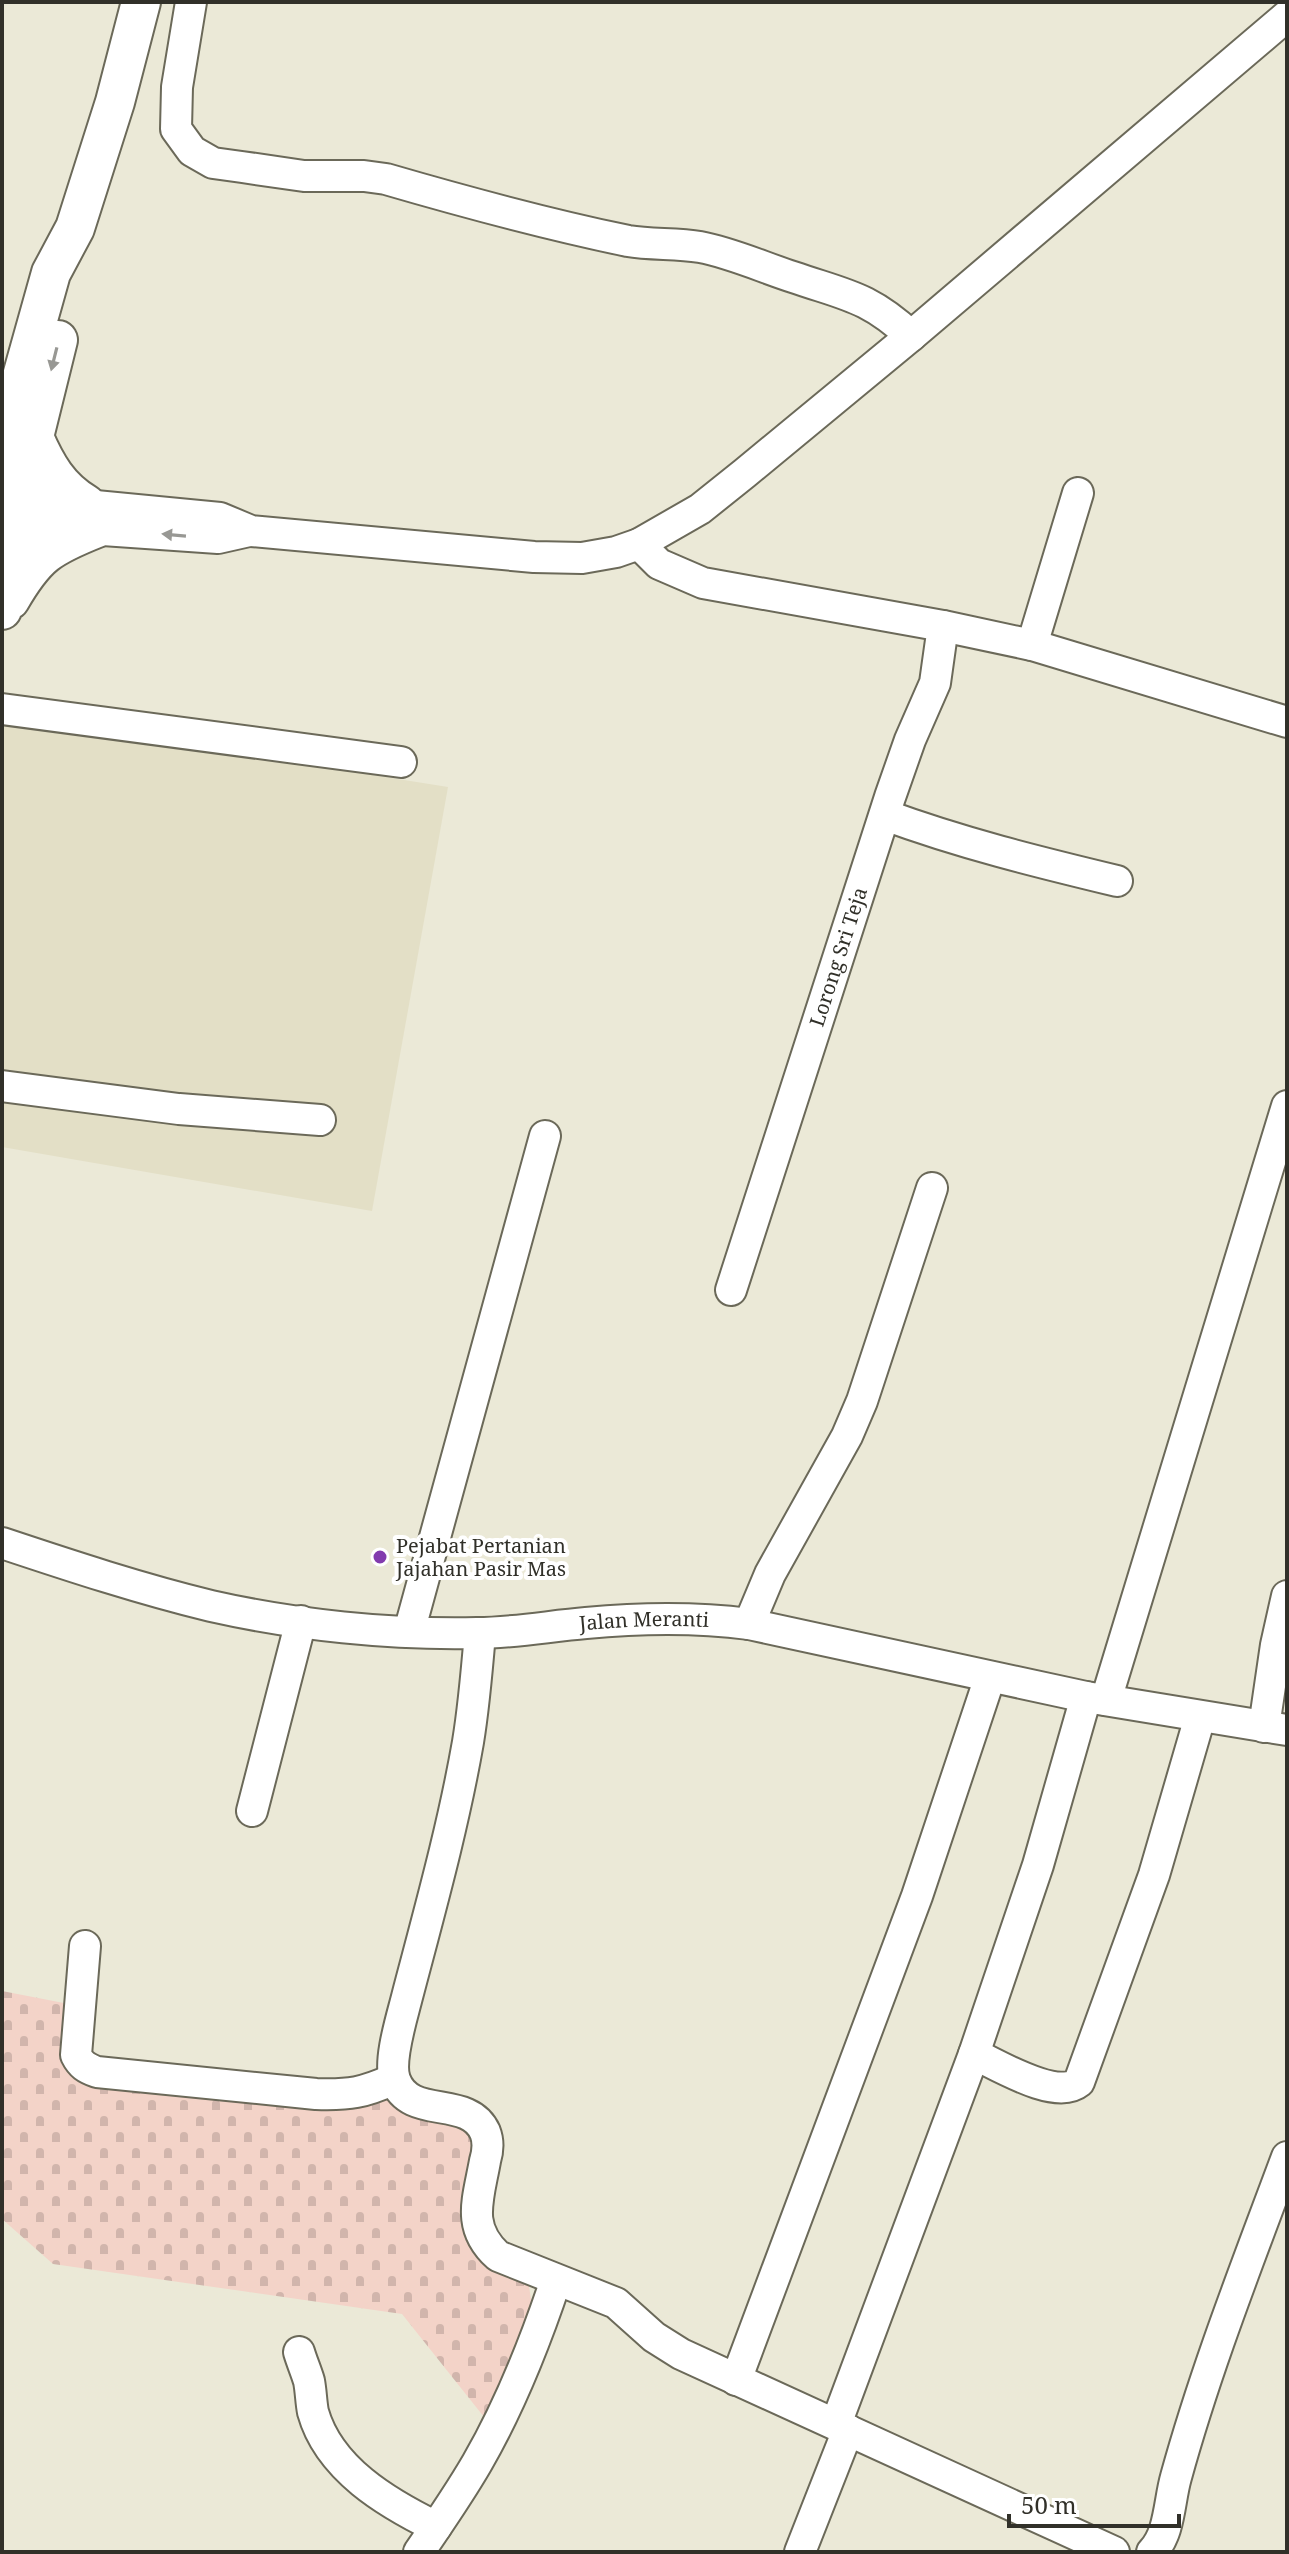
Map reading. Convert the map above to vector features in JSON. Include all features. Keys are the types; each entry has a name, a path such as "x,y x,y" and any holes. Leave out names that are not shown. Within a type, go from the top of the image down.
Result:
{"main road":[{"path":"2,611 17,423 74,278 75,228 115,102 141,2"},
{"path":"2,611 24,574 42,555 92,516 47,467 17,423"}],"street":[{"path":"191,2 177,87 176,129 192,151 213,163 304,176 386,179 632,242 719,250 852,295 871,304 911,336"},
{"path":"9,503 92,516 220,518 251,531 534,557 582,558 639,544 700,509 911,336 1287,16"},
{"path":"1032,645 1078,493"},
{"path":"639,544 659,564 703,583 1032,645 1287,722"},
{"name":"Lorong Sri Teja","path":"731,1290 910,740 935,683 943,626"},
{"path":"2,709 401,762"},
{"path":"885,815 993,851 1117,881"},
{"path":"2,1086 179,1109 320,1120"},
{"path":"800,2552 1096,1698 1287,1106"},
{"path":"409,1632 545,1136"},
{"path":"749,1624 770,1574 847,1436 862,1401 932,1188"},
{"name":"Jalan Meranti","path":"2,1543 213,1606 301,1621 361,1629 480,1633 672,1618 749,1624 1096,1698 1276,1728"},
{"path":"1276,1728 1276,1645 1287,1596"},
{"path":"252,1811 301,1621"},
{"path":"480,1633 468,1742 399,2030 394,2079 402,2092 418,2105 453,2109 473,2117 484,2129 488,2146 476,2217 479,2232 487,2246 498,2256 616,2303 654,2337 681,2354 1114,2552"},
{"path":"736,2380 917,1896 990,1677"},
{"path":"974,2054 1037,2083 1061,2089 1073,2087 1079,2082 1154,1875 1200,1717"},
{"path":"85,1946 76,2055 80,2064 97,2072 349,2095 394,2079"},
{"path":"1152,2552 1161,2542 1176,2477 1206,2383 1287,2157"},
{"path":"419,2552 477,2463 503,2413 556,2280"},
{"path":"299,2352 308,2379 313,2412 335,2454 385,2499 436,2527"}],"shaded area":[{"path":"2,716 448,787 372,1211 2,1147"}],"green space":[{"path":"2,1991 69,2004 67,2071 83,2075 391,2092 476,2134 466,2231 529,2286 533,2313 484,2417 402,2314 53,2264 2,2219"}],"place":[{"name":"Pejabat Pertanian Jajahan Pasir Mas","path":"380,1557"}]}
